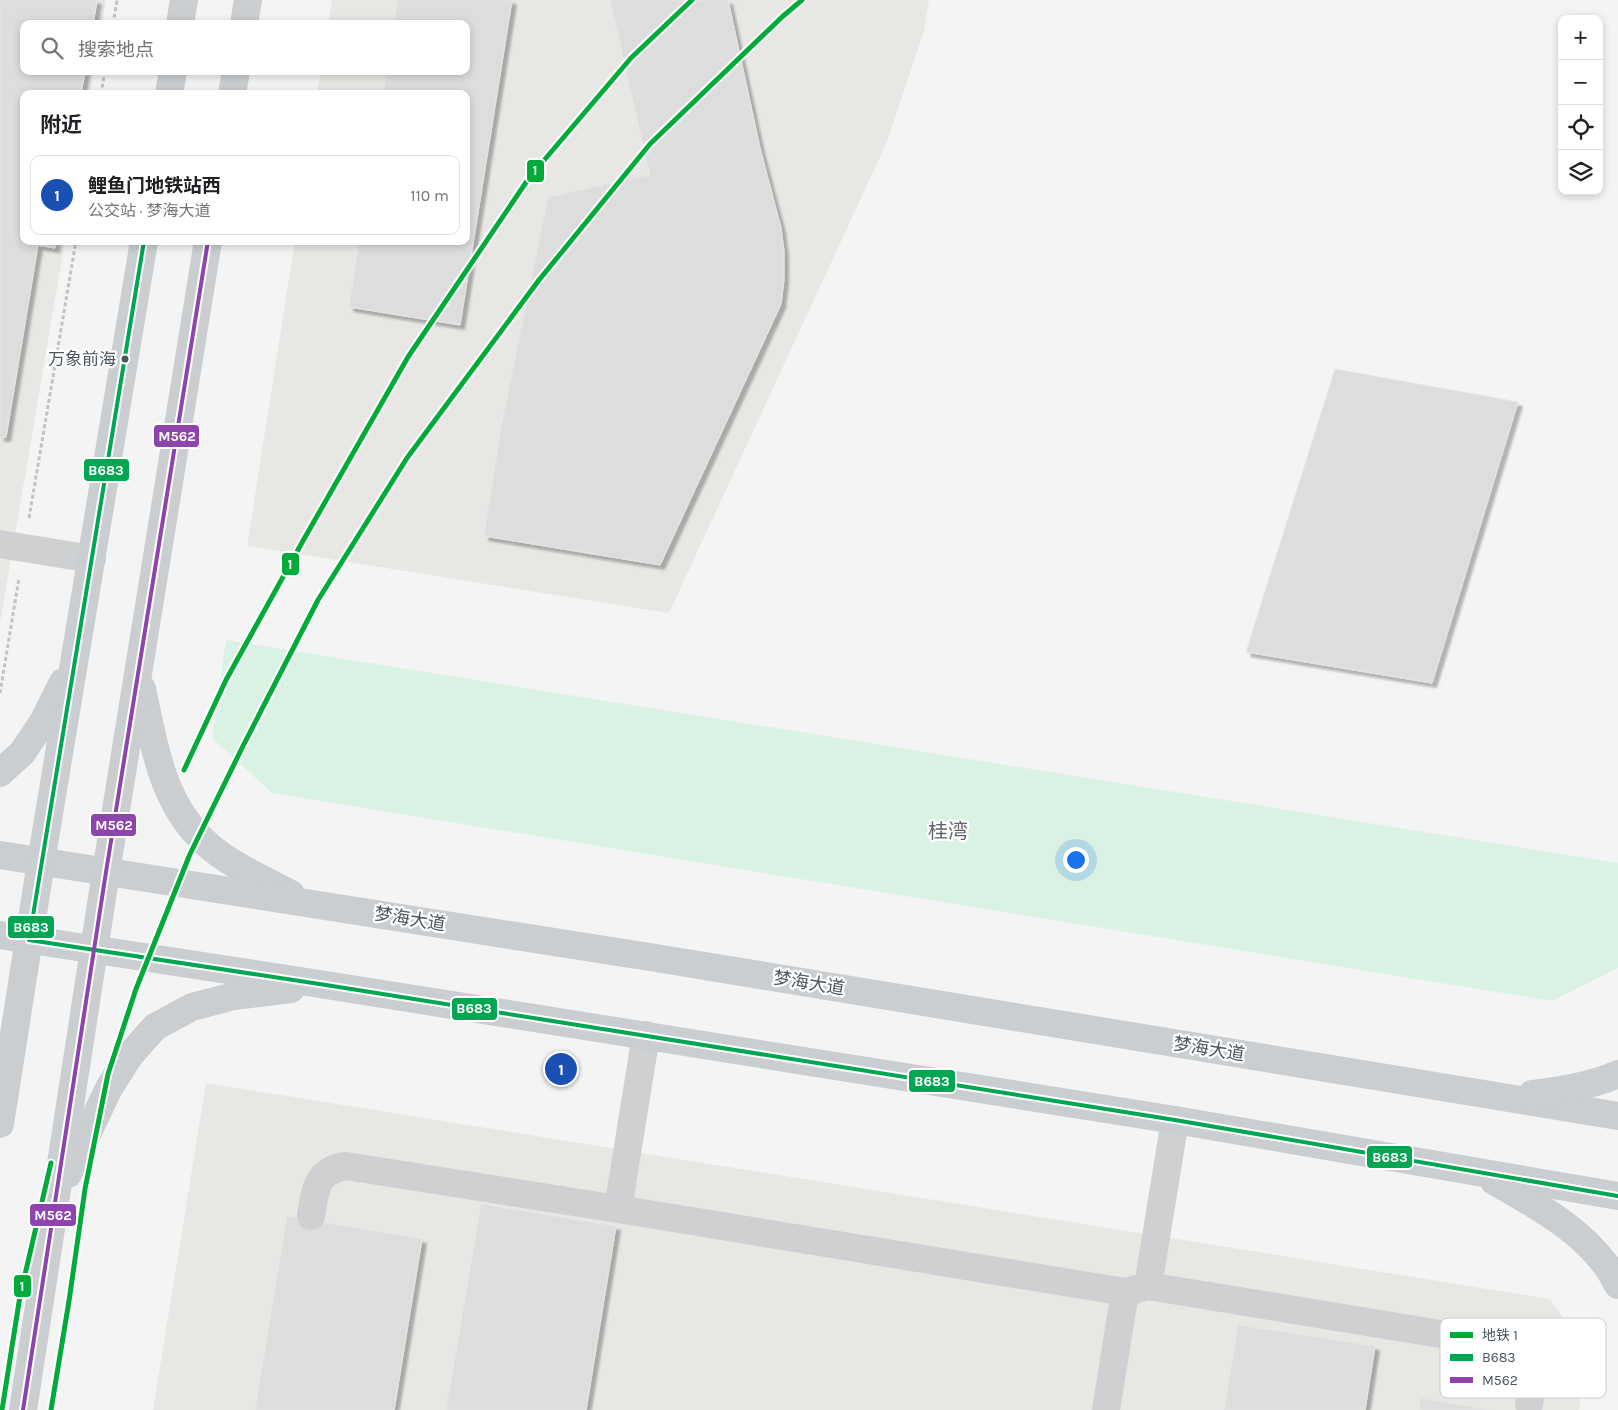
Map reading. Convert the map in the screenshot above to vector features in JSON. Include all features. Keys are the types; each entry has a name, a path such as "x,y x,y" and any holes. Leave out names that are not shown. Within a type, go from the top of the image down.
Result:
{"main road":[{"path":"181,20 184,0"},
{"path":"245,20 248,0"},
{"path":"170,90 172,75"},
{"path":"233,90 235,75"},
{"path":"0,1124 3,1090 143,245"},
{"path":"23,1410 106,872 207,245"},
{"path":"0,773 22,753 43,722 75,659"},
{"path":"139,670 154,747 162,776 182,816 208,845 231,862 310,904"},
{"name":"梦海大道","path":"0,855 656,958 1618,1116"},
{"path":"0,935 1175,1120 1618,1196"},
{"path":"56,1200 109,1088 130,1055 155,1027 192,1007 234,996 326,985"},
{"path":"1489,1096 1532,1094 1567,1089 1607,1079 1618,1074"},
{"path":"1475,1171 1524,1198 1571,1230 1607,1266 1618,1286"}],"street":[{"path":"12,546 92,559"},
{"path":"618,1209 646,1036"},
{"path":"1106,1410 1175,1120"},
{"path":"311,1216 315,1196 322,1177 336,1167 346,1166 1440,1335"},
{"path":"1528,1404 1529,1398"}],"path":[{"path":"114,20 117,0"},
{"path":"102,90 104,75"},
{"path":"0,693 12,546 75,245"}],"shaded area":[{"path":"0,0 106,0 103,20 20,20 20,75 93,75 91,90 20,90 20,245 64,245 0,623"},
{"path":"332,0 929,0 924,31 887,142 669,613 247,546 294,245 470,245 470,90 318,90 320,75 470,75 470,20 329,20"},
{"path":"206,1083 1550,1299 1563,1318 1440,1318 1440,1398 1581,1398 1579,1410 153,1410"}],"green space":[{"path":"226,640 1618,863 1618,968 1552,1001 272,793 212,738"}],"building":[{"path":"0,0 97,0 94,20 20,20 20,75 84,75 82,90 20,90 20,242 0,239"},
{"name":"万象前海","path":"0,0 97,0 94,20 20,20 20,75 84,75 82,90 20,90 20,245 38,245 6,437 0,437"},
{"path":"398,0 512,0 460,325 349,307 358,245 470,245 470,90 384,90 386,75 470,75 470,20 395,20"},
{"path":"610,0 728,0 760,148 781,228 784,252 784,279 781,304 660,565 484,536 501,428 548,197 650,175"},
{"path":"37,245 55,245 55,248"},
{"name":"万象前海","path":"38,245 55,245 55,248"},
{"path":"1335,369 1518,402 1432,683 1246,652"},
{"path":"481,1204 616,1226 586,1410 446,1410"},
{"path":"287,1216 422,1239 394,1410 255,1410"},
{"path":"1238,1325 1375,1346 1365,1410 1224,1410"},
{"path":"1421,1398 1491,1410 1419,1410"}],"metro line":[{"name":"1","path":"184,770 226,680 408,357 529,178 631,58 692,0"},
{"name":"1","path":"51,1410 85,1189 108,1074 136,989 190,854 318,600 407,458 539,280 650,144 802,0"},
{"name":"1","path":"2,1410 20,1296 51,1163"}],"transit line":[{"name":"B683","path":"143,245 29,940 326,985 1175,1120 1618,1196"},
{"name":"M562","path":"23,1410 106,872 207,245"}],"place":[{"name":"万象前海","path":"125,359"},
{"name":"鲤鱼门地铁站西","path":"561,1069"}],"district":[{"name":"桂湾","path":"948,831"}]}
